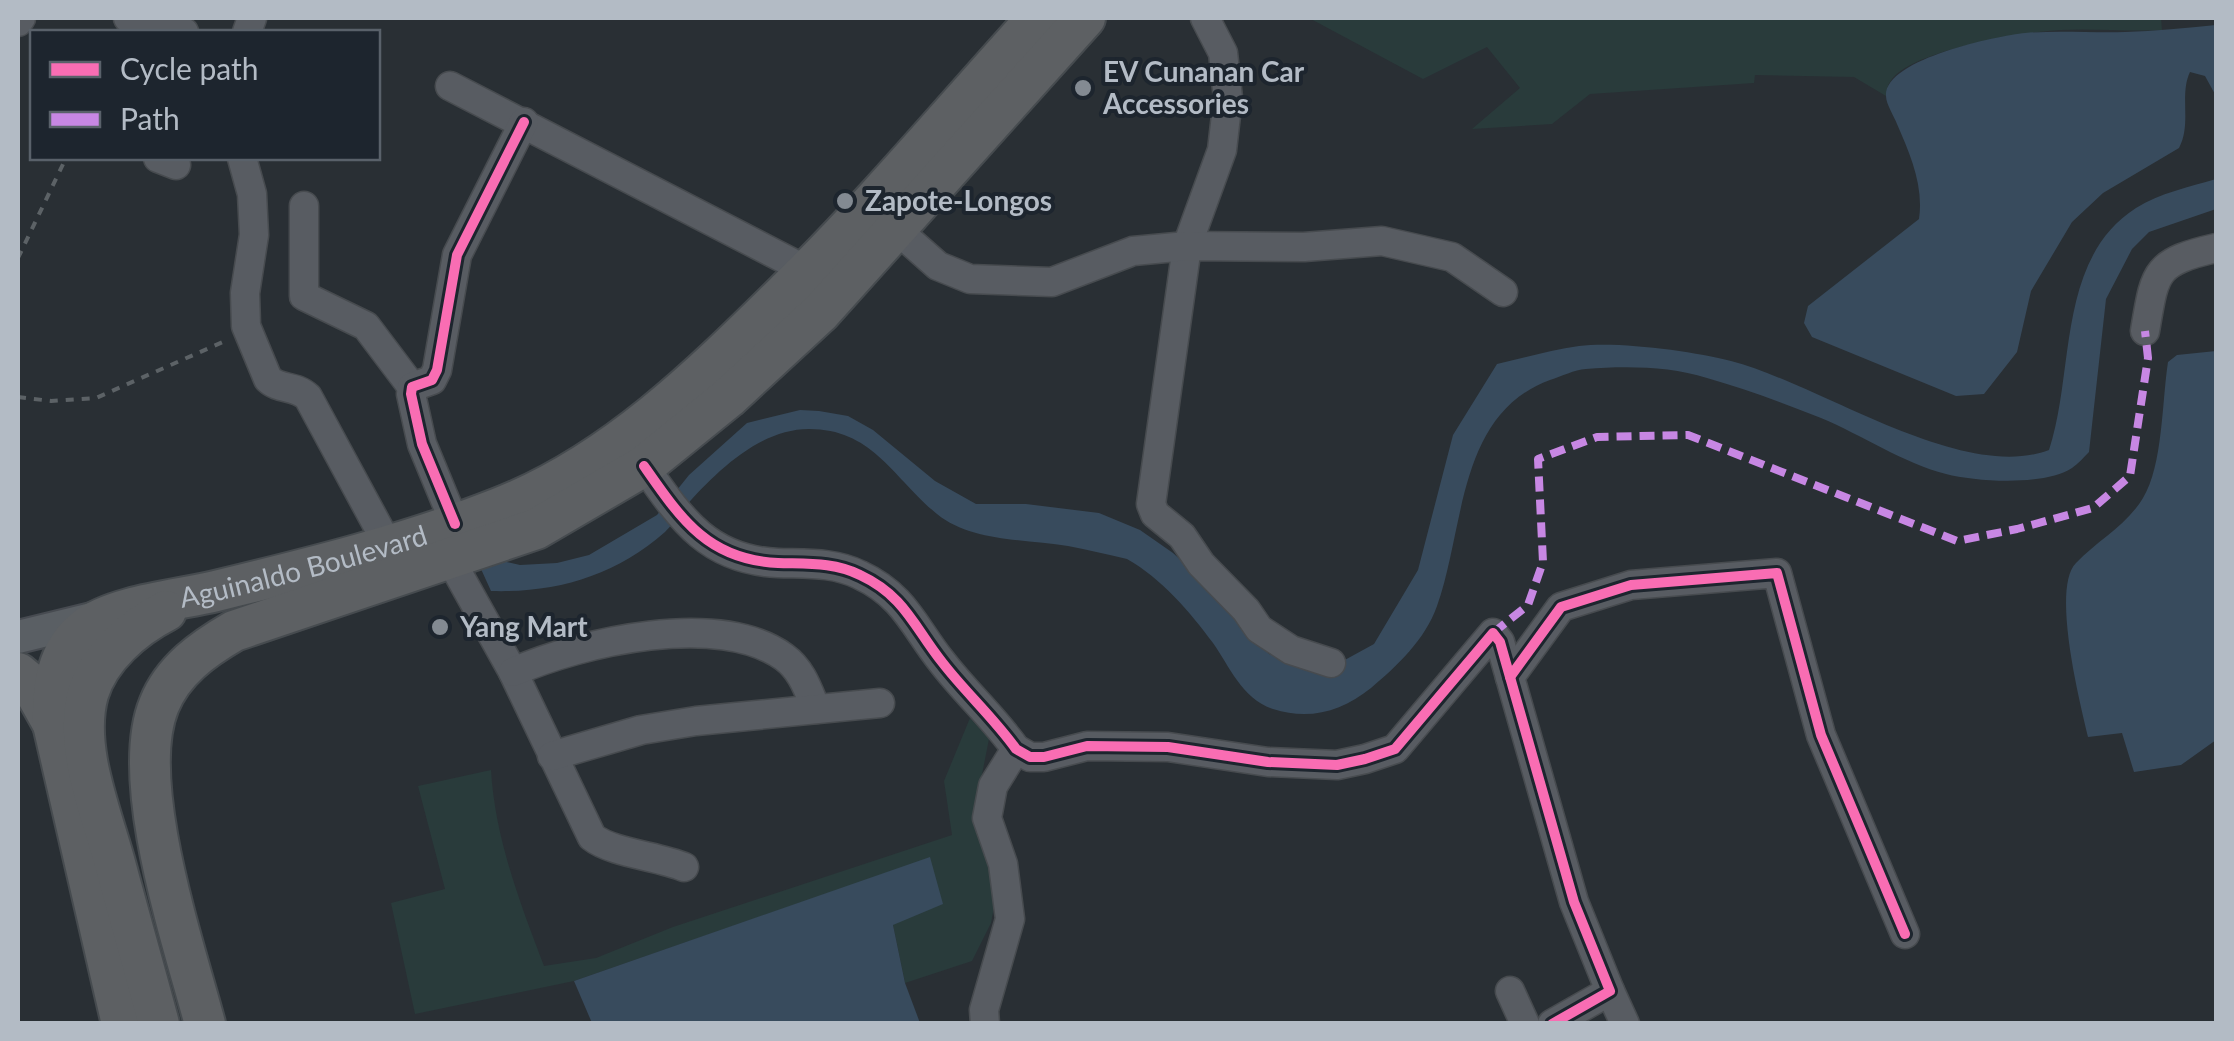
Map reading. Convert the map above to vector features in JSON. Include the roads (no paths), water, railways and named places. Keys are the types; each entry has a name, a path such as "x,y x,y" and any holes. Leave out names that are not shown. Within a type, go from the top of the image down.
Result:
{"highway":[{"name":"Aguinaldo Boulevard","path":"206,1024 157,838 151,794 152,728 167,689 181,669 234,630 453,542 606,450 712,364 808,271 1037,18"},
{"name":"Aguinaldo Boulevard","path":"122,1024 54,724 52,699 63,656 86,628 105,616 388,545 453,542 536,529 654,480 728,398 821,312 1085,18"},
{"path":"159,1024 90,772 85,712 100,668 128,636 163,612 216,591"},
{"path":"18,673 36,692 54,724"}],"main road":[{"path":"18,637 105,616"}],"street":[{"path":"130,18 176,30"},
{"path":"1204,18 1223,53 1228,98 1222,150 1187,246 1151,504 1155,514 1182,536 1260,629 1291,650 1331,663"},
{"path":"450,86 808,271"},
{"path":"412,387 432,380 437,370 457,254 524,122"},
{"path":"243,160 252,194 254,235 245,293 246,326 272,384 302,390 308,397 388,545"},
{"path":"304,206 304,296 366,326 412,387 415,422 453,542 592,837 601,844 663,858 684,867"},
{"path":"896,229 938,266 970,279 1052,282 1133,252 1187,246 1304,247 1382,241 1452,257 1503,292"},
{"path":"2145,331 2154,279 2180,256 2216,248"},
{"path":"654,480 703,540 735,557 834,566 883,589 910,613 942,663 1016,749 1030,757 1087,746 1168,747 1268,762 1336,765 1395,749 1494,633 1500,642 1574,902 1625,1024"},
{"path":"1510,677 1561,608 1631,585 1777,573 1822,735 1905,934"},
{"path":"513,672 544,658 642,636 734,636 784,658 802,675 816,709"},
{"path":"552,756 641,730 880,702"},
{"path":"985,1024 984,1010 1010,918 1003,864 987,818 992,786 1016,749"},
{"path":"1510,991 1525,1024"},
{"path":"1552,1024 1610,992"}],"water":[{"path":"2216,25 2216,96 2205,76 2190,72 2185,90 2185,129 2179,148 2103,193 2072,222 2031,291 2017,352 1984,394 1956,396 1812,337 1804,323 1808,306 1919,219 1920,194 1915,170 1886,96 1890,83 1903,71 1968,44 2011,35 2136,32"},
{"path":"2216,179 2216,209 2149,232 2132,249 2106,299 2089,452 2072,468 2028,480 1959,477 1914,463 1793,407 1692,374 1631,367 1572,372 1520,396 1497,419 1481,446 1469,476 1437,606 1418,641 1371,688 1349,703 1325,712 1287,712 1253,698 1185,608 1152,576 1127,559 966,530 937,514 866,446 831,431 791,431 773,436 739,455 665,532 605,571 539,589 491,591 481,569 502,561 520,565 557,563 589,555 657,515 689,475 747,423 800,410 819,411 848,416 873,430 935,481 976,504 1026,504 1099,513 1140,530 1206,583 1269,654 1321,673 1374,644 1418,570 1453,435 1497,364 1579,346 1676,351 1731,361 1767,373 1933,442 1975,453 2014,457 2049,450 2072,319 2092,256 2110,230 2136,208 2165,194"},
{"path":"2216,351 2216,740 2181,765 2134,772 2122,733 2088,737 2070,647 2066,596 2069,576 2076,563 2129,516 2150,485 2168,362 2177,355"},
{"path":"930,857 943,904 893,925 905,983 920,1023 592,1023 574,981"}],"place":[{"name":"EV Cunanan Car Accessories","path":"1083,88"},
{"name":"Zapote-Longos","path":"845,201"},
{"name":"Yang Mart","path":"440,627"}]}
